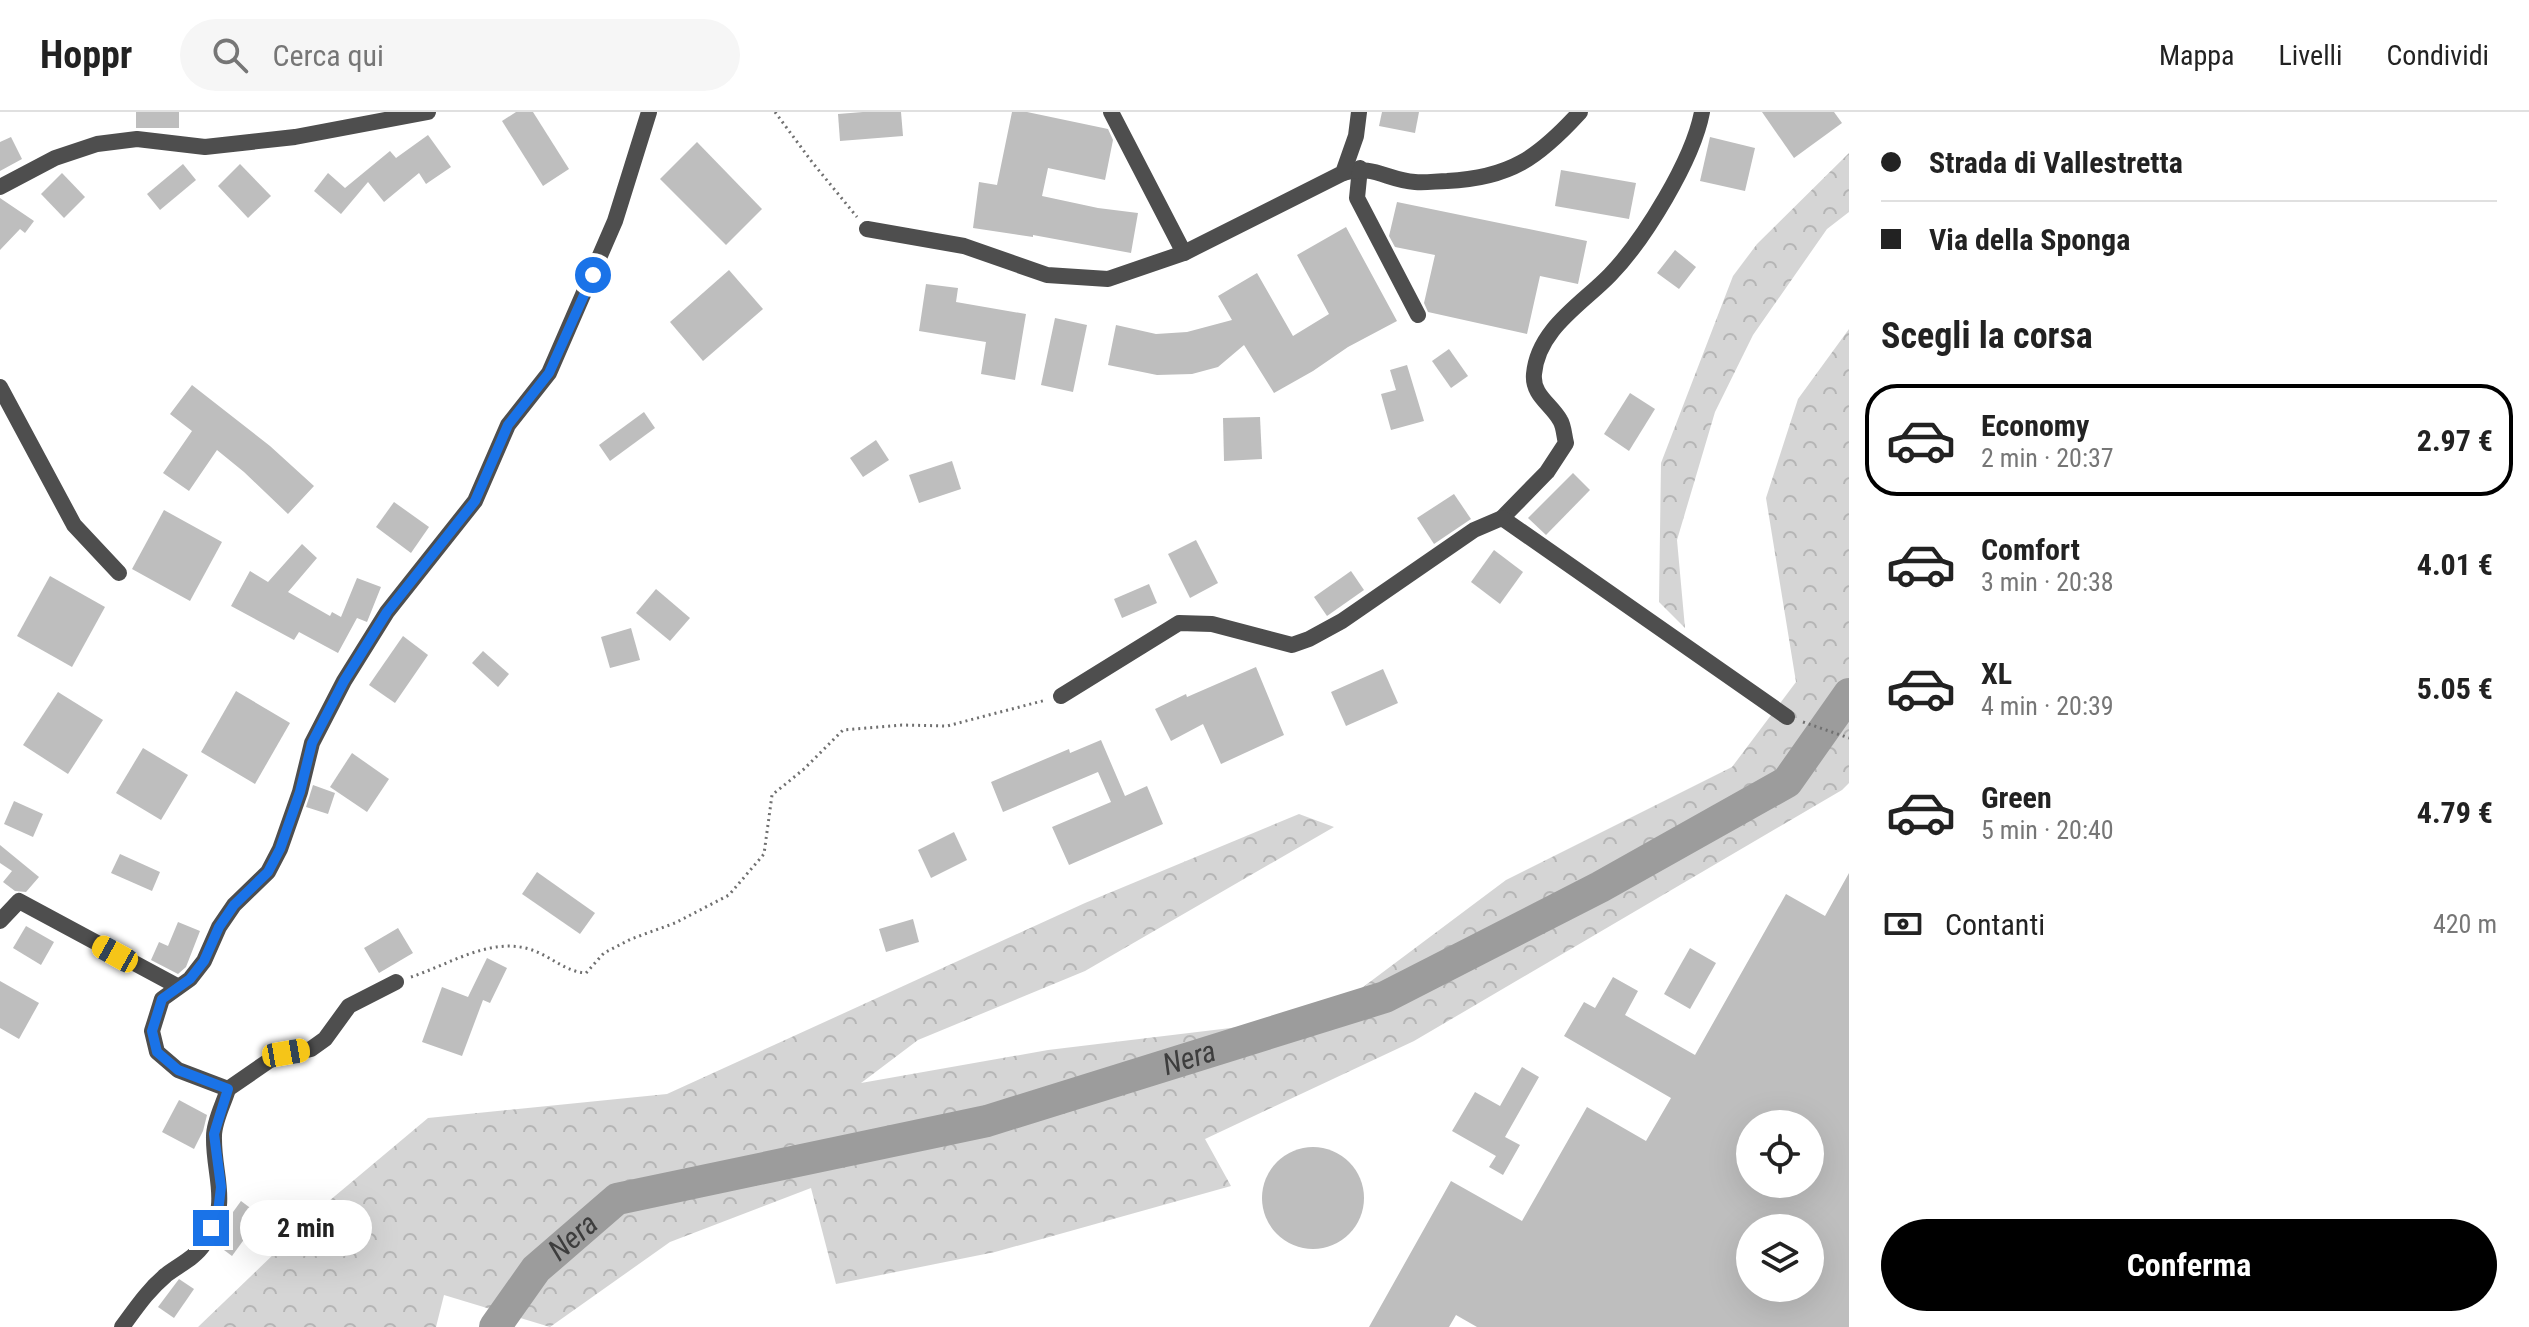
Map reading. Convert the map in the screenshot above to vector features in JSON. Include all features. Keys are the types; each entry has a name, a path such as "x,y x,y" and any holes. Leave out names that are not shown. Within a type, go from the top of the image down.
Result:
{"street":[{"path":"0,187 55,158 97,144 137,139 205,147 295,137 428,112"},
{"path":"228,1089 178,1070 157,1052 152,1031 162,999 190,979 204,961 219,927 234,905 268,872 295,806 312,743 344,681 387,612 475,501 508,425 549,373 615,221 649,112"},
{"path":"1111,112 1184,253"},
{"path":"1359,112 1352,171 1357,198 1418,315"},
{"path":"867,229 964,246 1047,275 1108,279 1184,253 1352,171 1415,182 1469,180 1515,168 1551,143 1580,112"},
{"path":"1061,696 1179,623 1212,624 1292,645 1309,639 1342,621 1474,530 1502,518 1547,472 1566,443 1562,421 1540,398 1536,388 1533,378 1536,360 1567,313 1610,275 1646,230 1700,126 1702,112"},
{"path":"0,387 74,525 119,573"},
{"path":"1502,518 1787,717"},
{"path":"0,921 19,901 177,986"},
{"path":"122,1327 144,1296 205,1244 218,1212 221,1187 214,1134 228,1089 273,1058 311,1049 325,1039 349,1006 396,982"}],"path":[{"path":"775,112 867,229"},
{"path":"396,982 502,945 528,948 554,959 573,972 586,973 604,953 675,923 729,895 764,854 772,795 804,769 843,730 902,725 947,726 1061,696"},
{"path":"1787,717 1848,737"}],"green space":[{"path":"1849,153 1849,212 1827,229 1753,335 1715,412 1677,540 1685,628 1659,602 1661,463 1733,276 1757,244"},
{"path":"1849,329 1849,783 1842,790 1414,1041 1205,1139 1231,1186 995,1252 836,1284 811,1188 670,1242 550,1327 444,1295 436,1327 198,1327 329,1201 428,1118 667,1094 1085,903 1299,814 1334,827 1085,971 918,1040 861,1083 1048,1050 1323,1017 1506,880 1732,767 1796,682 1766,498 1798,399"}],"building":[{"path":"136,112 179,112 179,128 136,128"},
{"path":"516,112 533,112 569,169 543,186 502,121"},
{"path":"901,112 903,136 840,141 838,114"},
{"path":"1012,112 1027,112 1108,129 1113,140 1105,180 1048,168 1042,196 1138,213 1131,253 1033,235 973,228 979,182 997,185"},
{"path":"1382,112 1419,112 1415,133 1379,126"},
{"path":"1762,112 1834,112 1842,123 1794,158"},
{"path":"428,135 451,167 426,184 419,173 384,202 368,182 341,214 314,191 328,173 345,188 390,151 396,158"},
{"path":"11,137 22,159 0,171 0,142"},
{"path":"1710,137 1755,148 1745,191 1700,181"},
{"path":"697,142 762,209 726,245 660,179"},
{"path":"183,164 196,180 160,210 147,194"},
{"path":"240,164 271,196 248,218 218,186"},
{"path":"1561,170 1636,183 1629,219 1555,206"},
{"path":"62,173 85,197 64,218 41,194"},
{"path":"0,198 34,221 25,233 20,229 0,250"},
{"path":"1397,202 1587,241 1578,284 1540,276 1527,334 1428,312 1424,303 1435,255 1395,247 1389,236"},
{"path":"1346,227 1397,321 1348,347 1313,371 1274,393 1244,345 1218,367 1192,374 1157,375 1108,365 1116,325 1156,334 1187,332 1232,320 1218,296 1257,273 1293,336 1329,314 1297,255"},
{"path":"1675,250 1696,267 1679,289 1657,273"},
{"path":"729,270 763,309 703,361 670,322"},
{"path":"926,284 958,288 956,302 1026,314 1015,380 981,374 986,342 919,331"},
{"path":"1055,318 1087,325 1073,392 1041,385"},
{"path":"1449,349 1468,376 1451,388 1432,361"},
{"path":"1407,365 1424,421 1391,430 1381,394 1396,390 1390,370"},
{"path":"192,385 270,446 314,486 288,514 217,450 189,491 163,473 192,431 170,414"},
{"path":"1630,393 1655,409 1629,451 1604,434"},
{"path":"644,412 655,428 610,461 599,445"},
{"path":"1260,417 1262,459 1224,461 1223,418"},
{"path":"876,440 889,460 863,477 850,458"},
{"path":"952,461 961,489 919,503 909,475"},
{"path":"1573,473 1590,490 1546,535 1528,518"},
{"path":"1454,494 1471,519 1434,544 1417,518"},
{"path":"394,502 429,527 411,553 376,527"},
{"path":"164,510 222,542 190,601 132,569"},
{"path":"1196,540 1218,583 1190,598 1168,554"},
{"path":"302,544 317,558 288,592 330,616 332,612 341,617 357,578 381,587 367,622 357,618 338,653 299,632 294,640 231,606 250,571 268,582"},
{"path":"1494,550 1523,572 1500,604 1471,582"},
{"path":"1351,571 1364,590 1327,616 1314,597"},
{"path":"50,576 105,607 72,667 17,636"},
{"path":"1149,584 1157,603 1122,618 1114,599"},
{"path":"656,589 690,618 670,641 636,613"},
{"path":"631,628 640,660 610,668 601,637"},
{"path":"403,636 428,655 395,703 369,685"},
{"path":"483,651 509,674 498,687 472,663"},
{"path":"1256,667 1284,735 1221,764 1203,724 1171,741 1155,709"},
{"path":"1383,669 1398,703 1346,726 1331,692"},
{"path":"236,691 290,723 255,784 201,752"},
{"path":"58,692 103,720 68,774 23,745"},
{"path":"1101,740 1125,796 1147,786 1163,824 1069,865 1052,827 1111,802 1098,772 1003,812 991,782 1069,749 1070,753"},
{"path":"143,748 188,775 161,820 116,793"},
{"path":"352,753 389,779 367,812 330,787"},
{"path":"313,785 335,793 328,814 306,807"},
{"path":"14,801 43,814 33,837 4,824"},
{"path":"954,832 967,860 931,878 918,850"},
{"path":"0,845 39,877 26,892 15,891 3,882 12,871 0,863"},
{"path":"120,854 160,872 152,891 111,873"},
{"path":"537,872 595,913 580,934 522,894"},
{"path":"1849,873 1849,1327 1477,1327 1456,1315 1449,1327 1369,1327 1451,1181 1522,1221 1587,1107 1646,1141 1671,1098 1564,1036 1584,1002 1595,1008 1613,977 1638,991 1625,1015 1695,1055 1786,894 1825,916"},
{"path":"913,919 919,942 886,952 879,929"},
{"path":"178,922 200,931 186,967 178,974 151,960 159,942 168,946"},
{"path":"26,926 54,942 41,965 13,948"},
{"path":"398,928 413,953 379,973 364,948"},
{"path":"1690,948 1716,963 1690,1009 1664,994"},
{"path":"487,958 507,968 490,1003 483,1000 462,1056 422,1042 442,987 468,997"},
{"path":"0,981 39,1003 19,1039 0,1028"},
{"path":"1522,1067 1539,1077 1505,1137 1520,1145 1503,1175 1489,1167 1496,1156 1452,1131 1475,1092 1500,1106"},
{"path":"179,1100 207,1115 194,1149 162,1132"},
{"path":"1313,1147 1333,1151 1349,1162 1360,1178 1364,1198 1360,1218 1349,1234 1333,1245 1313,1249 1293,1245 1277,1234 1266,1218 1262,1198 1266,1178 1277,1162 1293,1151"},
{"path":"241,1201 261,1216 232,1256 216,1244"},
{"path":"179,1279 194,1289 174,1318 158,1307"}],"waterway":[{"name":"Nera","path":"495,1327 536,1269 617,1199 987,1121 1385,997 1600,887 1787,782 1849,694"}],"route":[{"path":"211,1228 218,1212 221,1187 214,1134 228,1089 178,1070 157,1052 152,1031 162,999 190,979 204,961 219,927 234,905 268,872 280,849 300,792 312,743 344,681 387,612 475,501 508,425 549,373 593,275"}]}
